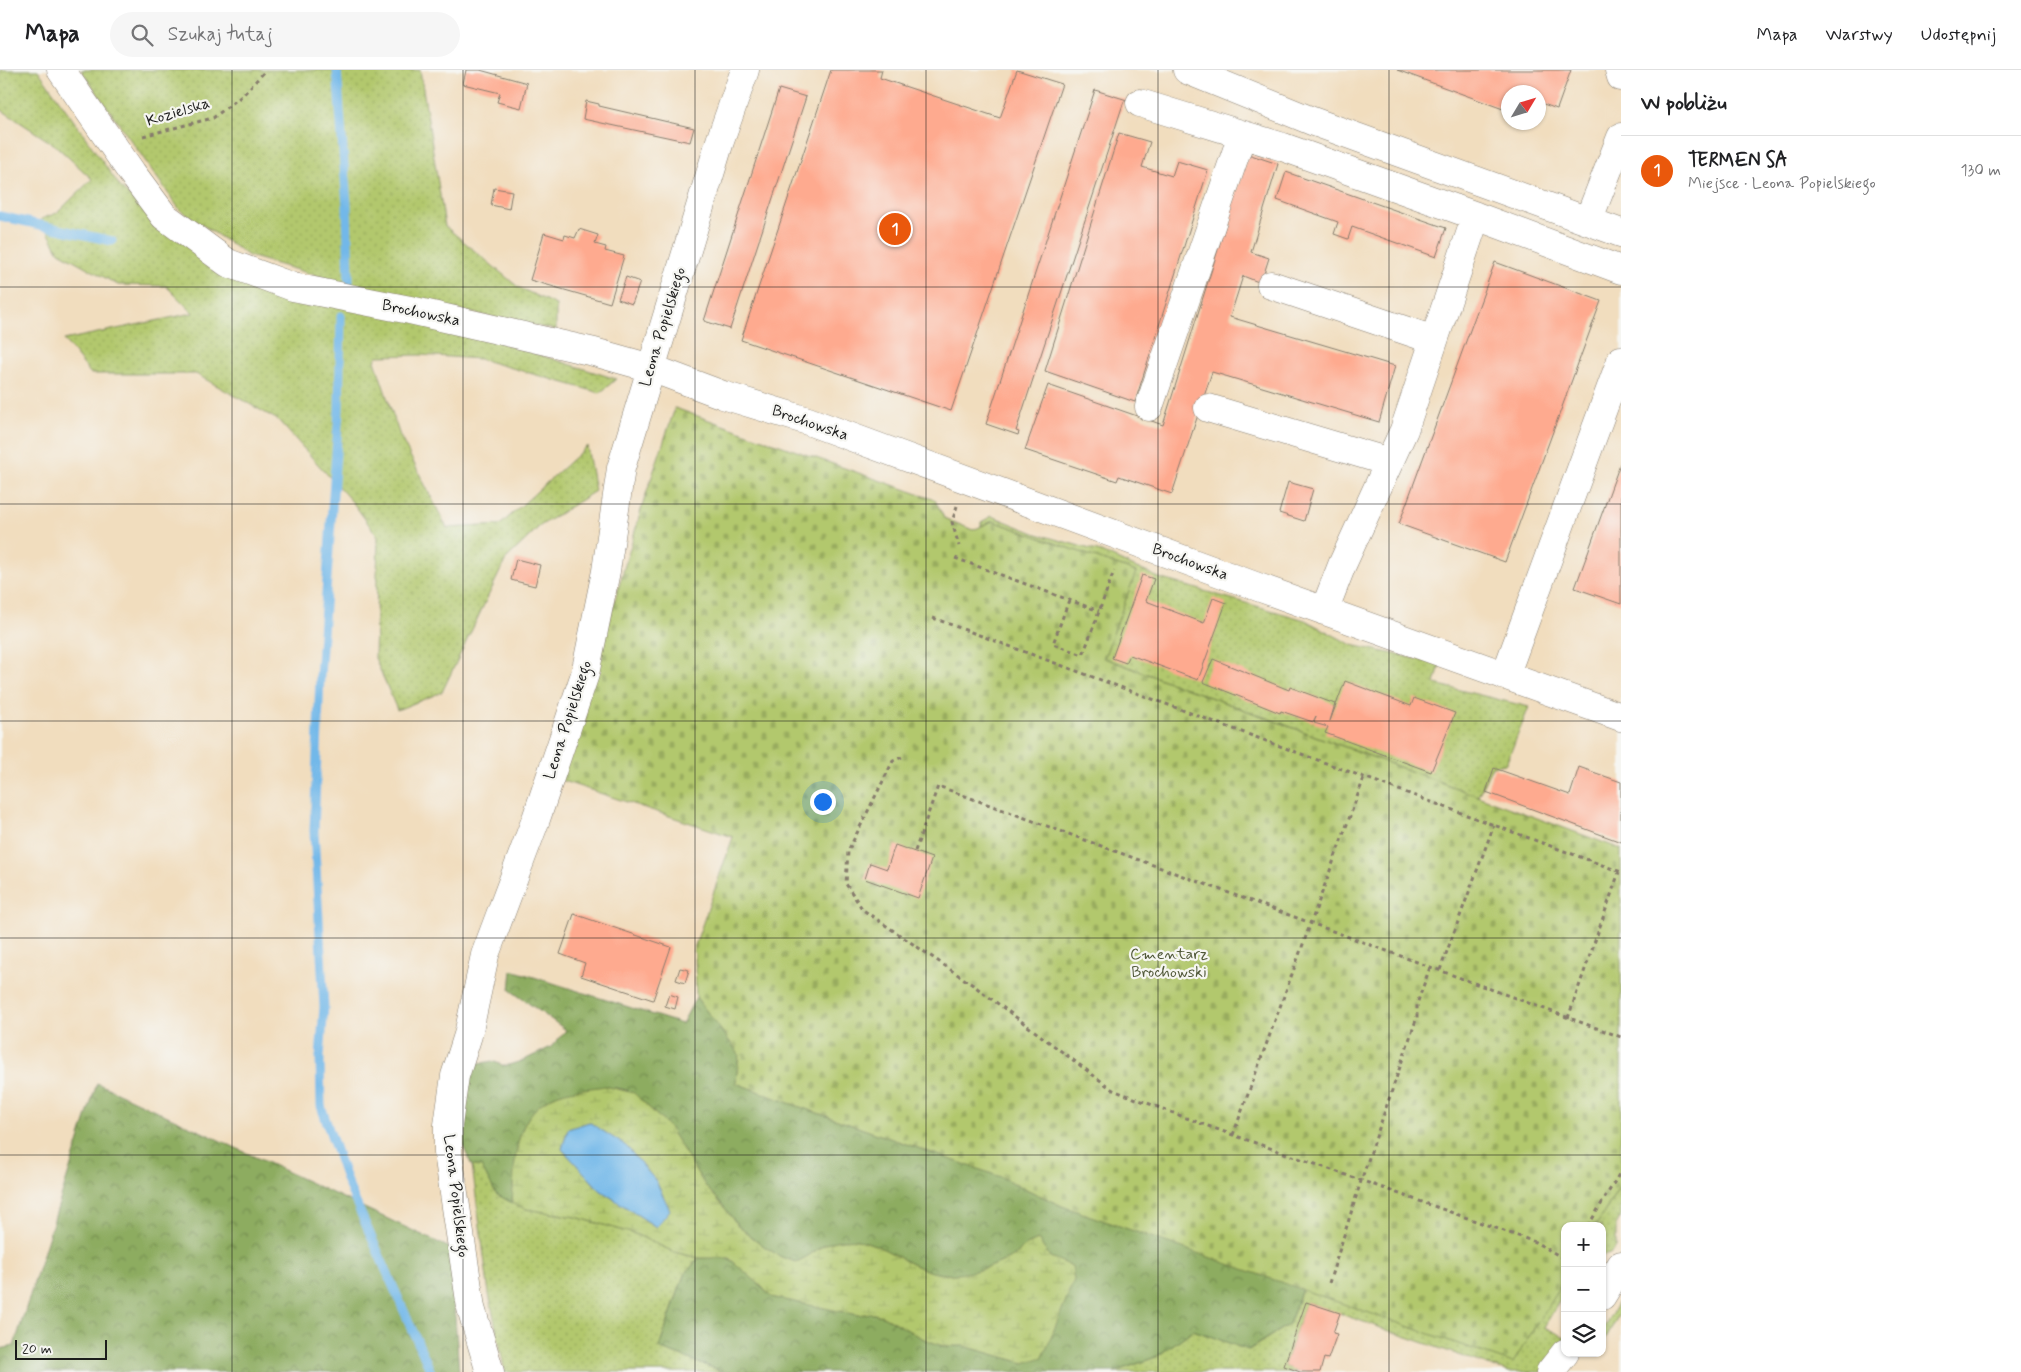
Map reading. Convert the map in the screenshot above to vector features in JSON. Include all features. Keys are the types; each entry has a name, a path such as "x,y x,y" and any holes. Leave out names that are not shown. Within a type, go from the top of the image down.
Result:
{"street":[{"name":"Brochowska","path":"61,70 164,216 228,263 293,287 410,310 594,352 651,368 723,395 808,421 1324,611 1621,717"},
{"name":"Leona Popielskiego","path":"490,1372 471,1308 448,1153 448,1125 455,1076 468,1035 485,955 536,819 585,674 606,572 621,468 720,141 744,70"},
{"path":"1187,70 1312,121 1621,233"},
{"path":"1619,70 1621,77"},
{"path":"1140,103 1283,147 1621,270"},
{"path":"1149,407 1242,135"},
{"path":"1588,221 1621,137"},
{"path":"1324,611 1342,565 1404,430 1476,216"},
{"path":"1271,285 1434,340"},
{"path":"1505,676 1621,360"},
{"path":"1208,408 1389,462"},
{"path":"1606,1289 1621,1265"},
{"path":"1550,1372 1562,1357"}],"path":[{"name":"Kozielska","path":"115,149 146,135 213,118 243,95 266,70"},
{"path":"959,546 952,522 966,479"},
{"path":"955,558 1099,611"},
{"path":"1069,600 1053,644 1083,655 1114,571"},
{"path":"933,618 1620,872 1568,1018"},
{"path":"902,757 893,761 848,851 846,884 863,910 973,985 1113,1090 1233,1135 1535,1242 1561,1255"},
{"path":"1233,1135 1364,778"},
{"path":"915,850 938,786 1621,1037"},
{"path":"1440,970 1494,825"},
{"path":"1329,1283 1361,1180 1417,1017 1417,1004 1430,967"},
{"path":"1590,1222 1621,1171"}],"green space":[{"path":"0,70 38,70 121,188 179,241 616,379 600,393 480,359 420,355 377,356 375,361 400,436 447,528 500,525 587,446 595,491 540,526 506,559 442,692 397,710 375,658 378,537 354,504 278,420 196,374 91,374 64,340 193,313 166,286 118,285 59,252 41,219 57,213 92,179 56,146 0,109"},
{"path":"81,70 420,70 445,226 518,287 556,305 556,330 384,295 249,256 180,210"},
{"name":"Cmentarz Brochowski","path":"675,408 935,500 944,518 973,530 993,521 1136,572 1104,658 1621,849 1621,1184 1598,1222 1561,1222 1561,1285 1513,1363 1062,1206 1001,1177 736,1083 739,1054 696,997 695,954 693,951 733,837 557,779 603,641 644,500"},
{"path":"992,516 1037,534 1101,552 1159,578 1305,620 1352,645 1440,664 1435,684 1529,707 1506,764 1492,766 1478,796 1104,658 1135,572 993,521 981,526 981,522"},
{"path":"512,970 682,1024 696,997 739,1054 736,1083 1001,1177 1062,1206 1302,1289 1289,1324 1248,1350 1193,1330 1156,1357 1114,1372 724,1372 659,1348 684,1275 699,1258 720,1257 736,1264 771,1297 858,1315 870,1313 883,1316 922,1338 942,1346 964,1346 1024,1363 1050,1257 1038,1240 1024,1247 1015,1256 997,1264 970,1273 952,1275 928,1271 888,1251 860,1241 845,1240 829,1243 796,1262 781,1257 739,1227 706,1187 669,1127 637,1096 627,1090 608,1087 570,1091 552,1097 539,1105 529,1116 518,1143 515,1158 512,1203 496,1194 481,1166 472,1166 462,1144 462,1116 469,1066 475,1061 482,1063 492,1061 505,1066 522,1061 551,1047 566,1030 510,990"},
{"path":"97,1083 450,1248 459,1372 0,1372 0,1349 14,1346"},
{"path":"605,1086 634,1093 669,1127 706,1187 739,1227 781,1257 796,1262 829,1243 845,1240 860,1241 888,1251 928,1271 943,1274 961,1274 997,1264 1015,1256 1024,1247 1038,1240 1050,1257 1072,1266 1074,1280 1043,1357 1024,1363 964,1346 942,1346 922,1338 883,1316 870,1313 858,1315 771,1297 729,1258 699,1258 674,1252 635,1234 576,1217 526,1209 512,1203 515,1158 518,1143 529,1116 539,1105 558,1094","holes":["589,1122 626,1146 656,1181 656,1227 600,1190 562,1149 568,1129"]},
{"path":"481,1165 496,1194 526,1209 576,1217 635,1234 674,1252 699,1258 684,1275 659,1348 724,1372 505,1372 489,1294 472,1166"},
{"path":"1621,1184 1621,1216 1616,1225 1616,1247 1610,1254 1606,1255 1606,1222 1598,1222"},
{"path":"1561,1275 1561,1299 1544,1327 1561,1335 1561,1347 1541,1372 1508,1372 1306,1302 1284,1366 1300,1372 1114,1372 1156,1357 1193,1330 1249,1350 1289,1324 1302,1289"},
{"path":"1621,1297 1621,1311 1606,1338 1606,1323"}],"water":[{"path":"589,1122 626,1146 656,1181 670,1210 656,1227 600,1190 562,1149 568,1129"}],"building":[{"path":"466,70 480,70 527,83 521,108 497,102 500,93 463,84"},
{"path":"831,70 882,70 880,78 1000,118 1017,70 1062,84 951,411 741,340"},
{"path":"1397,70 1571,70 1557,109 1546,105 1546,85 1501,85 1501,108"},
{"path":"779,89 806,97 730,329 704,321"},
{"path":"1095,90 1127,100 1126,102 1124,101 1016,431 1019,432 1018,435 986,424"},
{"path":"586,101 599,104 599,106 694,128 690,142 583,119"},
{"path":"1119,133 1150,142 1142,167 1172,176 1177,161 1208,170 1135,402 1045,371"},
{"path":"1248,154 1278,164 1251,252 1269,258 1261,283 1243,276 1230,317 1395,366 1379,422 1212,372 1172,494 1119,476 1117,481 1025,450 1048,385 1163,425"},
{"path":"1286,172 1446,228 1436,257 1352,227 1348,239 1334,234 1338,222 1277,200"},
{"path":"494,188 512,191 509,209 491,205"},
{"path":"579,229 598,235 595,244 606,247 605,251 624,256 610,303 530,280 544,233 564,239 565,235 575,238"},
{"path":"1495,262 1601,301 1505,562 1399,524"},
{"path":"626,277 640,282 632,304 618,299"},
{"path":"1621,461 1621,604 1575,588"},
{"path":"1288,482 1313,489 1304,521 1279,513"},
{"path":"516,559 540,565 535,586 511,580"},
{"path":"1142,575 1154,579 1146,601 1204,623 1213,598 1226,603 1198,680 1130,655 1126,663 1112,658"},
{"path":"1213,659 1289,690 1290,687 1335,704 1330,721 1345,681 1411,706 1414,698 1455,713 1431,772 1325,733 1328,727 1314,723 1316,716 1313,722 1281,711 1280,713 1203,682"},
{"path":"1579,767 1621,782 1621,842 1486,792 1494,768 1570,795"},
{"path":"895,845 932,858 918,898 865,879 870,863 887,869"},
{"path":"574,914 671,947 653,1000 581,976 585,963 560,954"},
{"path":"680,968 689,970 685,983 676,980"},
{"path":"669,994 678,997 675,1009 665,1006"},
{"path":"1306,1302 1340,1313 1333,1333 1337,1334 1328,1359 1324,1358 1320,1372 1300,1372 1284,1366"}],"waterway":[{"path":"337,70 347,205 349,281"},
{"path":"0,216 112,241"},
{"path":"341,316 339,411 320,676 314,831 324,1007 320,1057 321,1106 347,1182 431,1372"}],"place":[{"name":"TERMEN SA","path":"895,229"}]}
